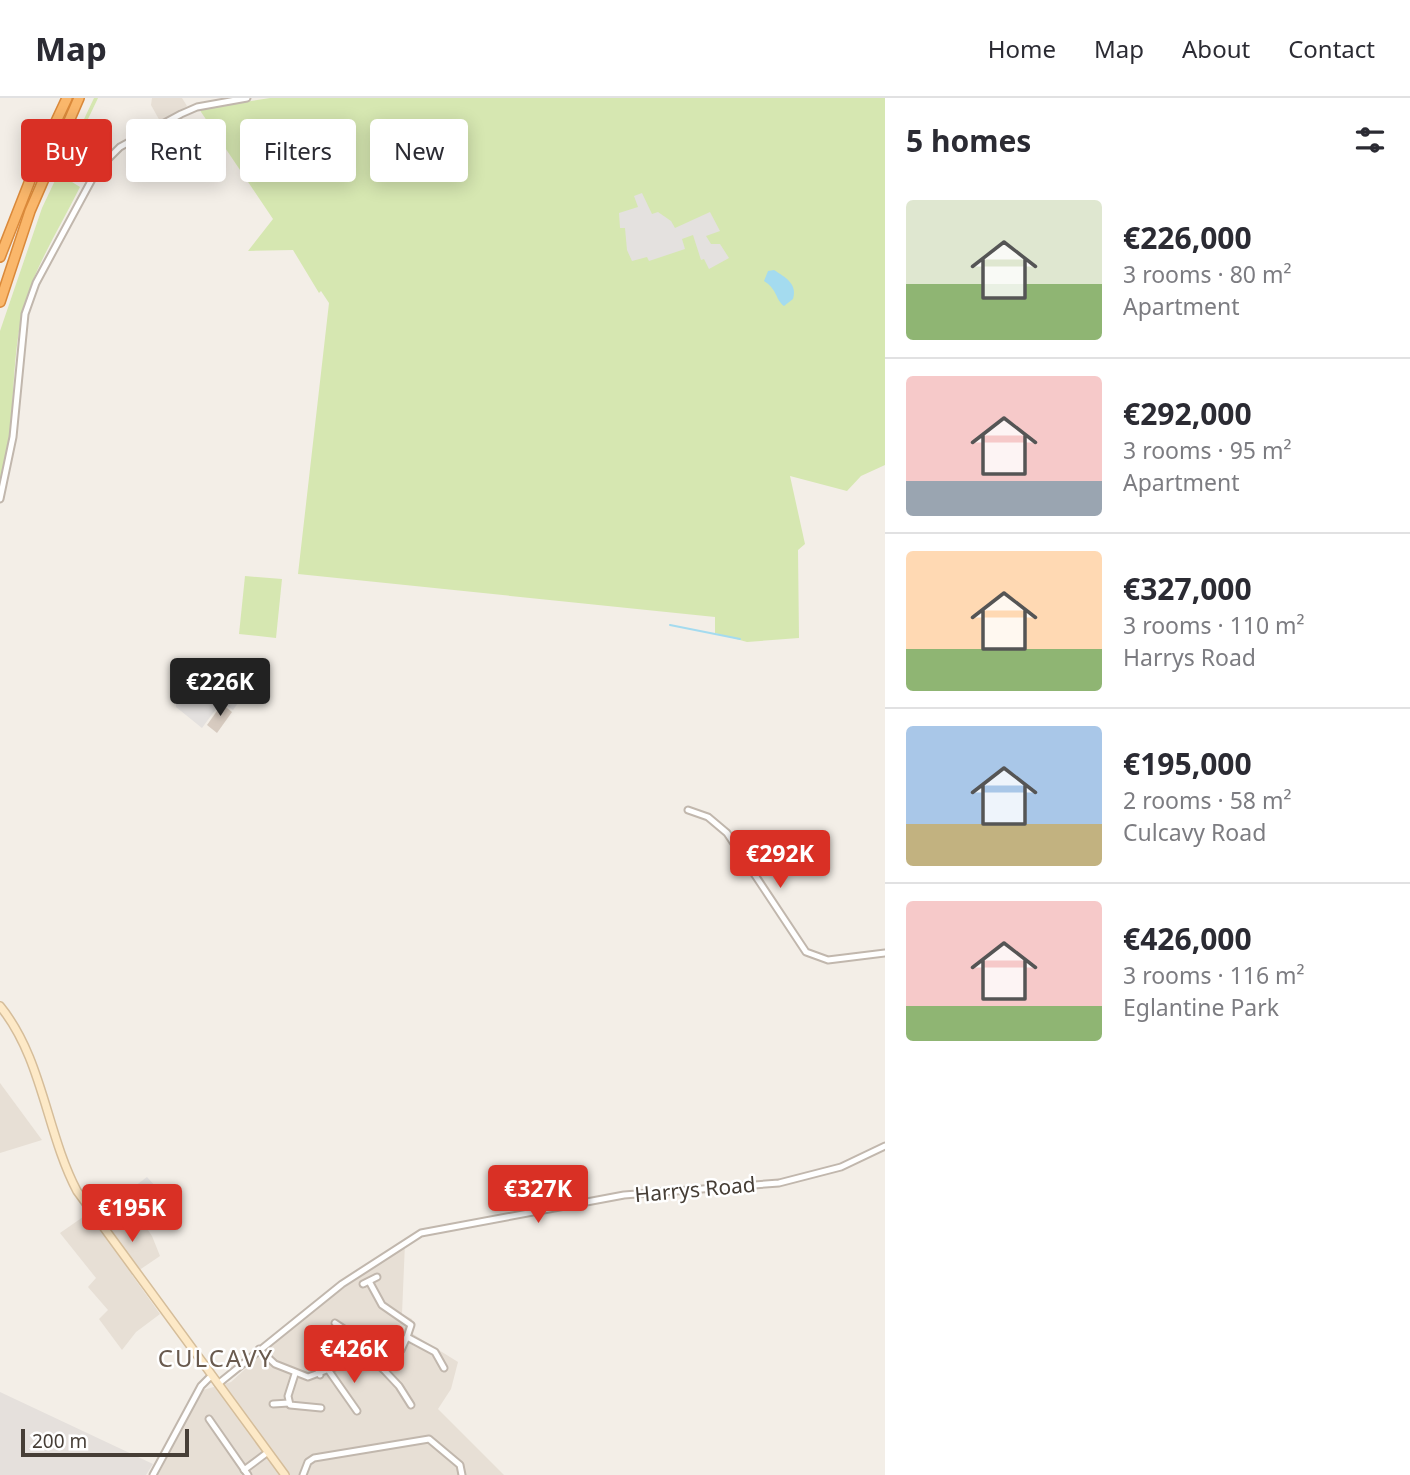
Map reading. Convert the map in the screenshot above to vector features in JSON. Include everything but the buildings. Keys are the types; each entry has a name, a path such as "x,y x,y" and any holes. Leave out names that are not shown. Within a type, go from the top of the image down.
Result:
{"highway":[{"path":"69,119 79,98"},
{"path":"71,119 85,98"},
{"path":"0,257 65,101"},
{"path":"0,302 42,182"}],"street":[{"path":"0,499 13,436 25,314 37,283 97,170 120,147 181,114 197,107 247,98"},
{"path":"688,810 708,817 727,833 806,953 828,960 885,953"},
{"path":"0,1006 23,1041 55,1141 77,1191 285,1475"},
{"name":"Harrys Road","path":"218,1384 342,1284 421,1233 624,1195 779,1183 841,1167 885,1146"},
{"path":"363,1284 370,1283 377,1277"},
{"path":"370,1283 382,1305 411,1325 401,1350 383,1369"},
{"path":"335,1324 347,1331 359,1348 399,1386 411,1405"},
{"path":"407,1337 435,1352 444,1368"},
{"path":"259,1349 275,1364 308,1377 329,1371 359,1348"},
{"path":"310,1349 320,1375"},
{"path":"329,1371 357,1411"},
{"path":"289,1403 295,1374"},
{"path":"153,1475 201,1386 211,1376"},
{"path":"273,1404 289,1403 295,1407 321,1408"},
{"path":"209,1419 246,1472 268,1452"},
{"path":"303,1475 307,1462 314,1458 429,1439 460,1465 462,1475"}],"shaded area":[{"path":"152,98 182,98 187,106 167,119 159,119 151,105"},
{"path":"642,193 652,214 658,212 671,221 675,228 710,212 720,231 706,236 711,244 720,244 729,258 709,269 704,259 701,260 693,235 682,239 685,249 649,261 647,257 632,261 627,250 625,228 620,228 619,213 638,207 634,196"},
{"path":"209,672 238,703 233,710 221,702 202,728 176,707 176,696"},
{"path":"0,1083 42,1140 0,1153"},
{"path":"147,1177 156,1187 129,1210 121,1202 103,1216 96,1208 115,1193 123,1195"},
{"path":"133,1208 152,1236 160,1256 132,1275 160,1314 136,1332 122,1350 99,1319 108,1310 88,1287 96,1278 60,1233 93,1210 108,1229"},
{"path":"405,1243 402,1314 412,1319 413,1334 458,1362 451,1389 438,1409 504,1475 158,1475 203,1390 231,1382 290,1328"},
{"path":"0,1392 153,1464 146,1475 0,1475"}],"green space":[{"path":"94,98 98,98 88,119 84,119"},
{"path":"270,98 885,98 885,465 861,476 847,491 790,476 805,544 798,550 799,638 747,642 715,633 715,617 298,574 329,303 321,291 319,293 293,250 248,251 273,219 248,182 356,182 356,119 240,119 240,170 226,149 226,119 206,119 199,109"},
{"path":"54,182 72,182 80,187 46,252 25,303 15,361 11,424 0,486 0,331 42,208"},
{"path":"245,576 282,579 276,638 239,634"}],"water":[{"path":"774,270 790,282 794,289 793,299 784,306 764,281 768,271"}],"waterway":[{"path":"670,625 740,639"}],"district":[{"name":"CULCAVY","path":"216,1357"}]}
